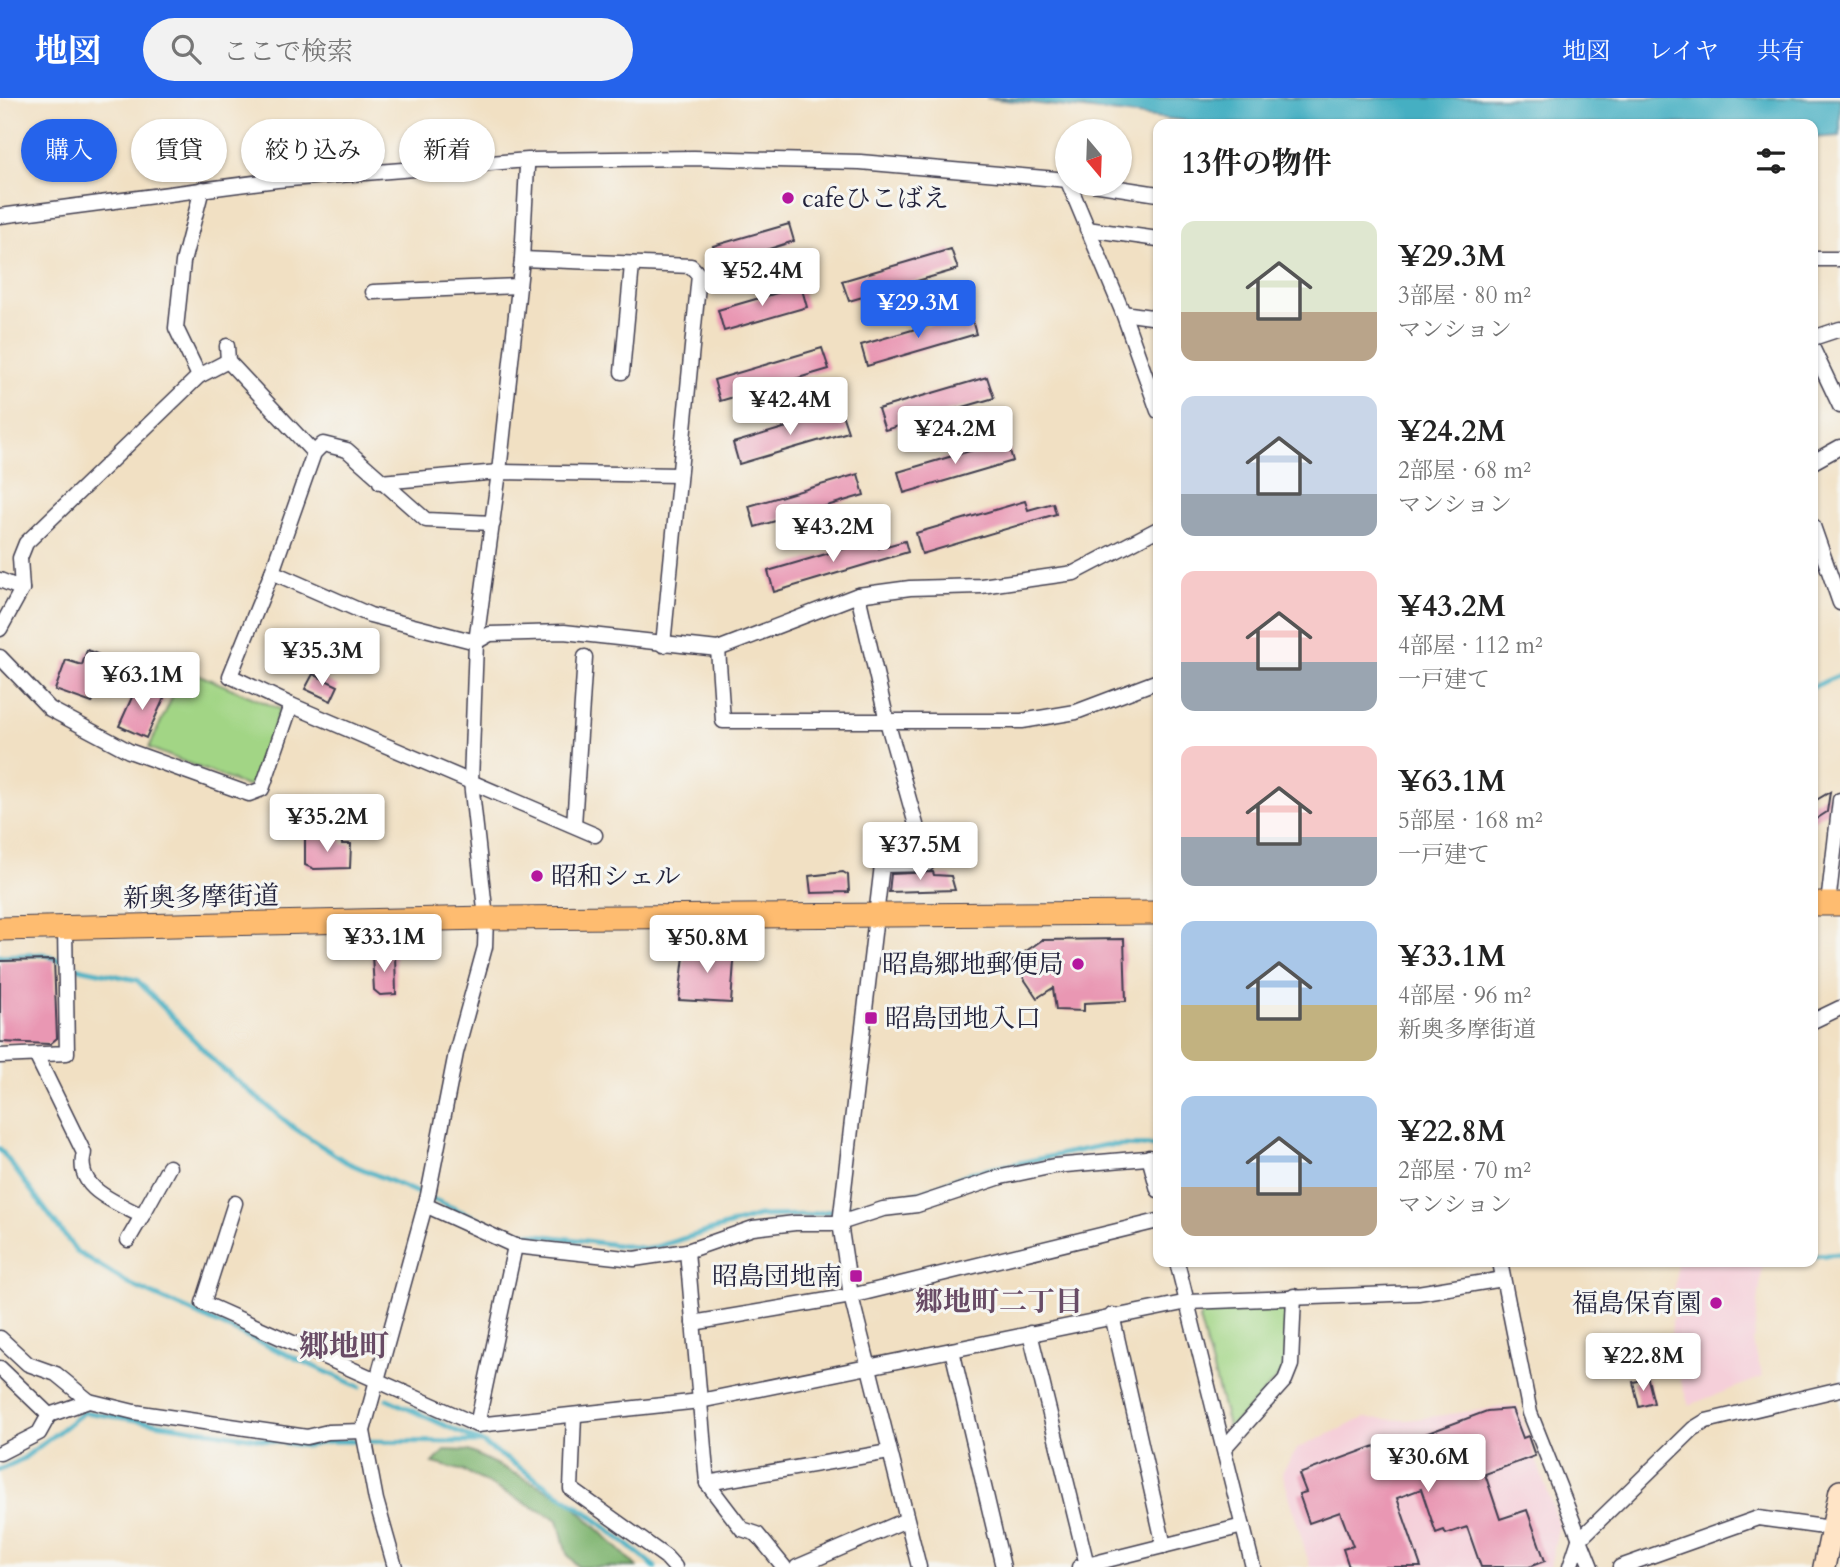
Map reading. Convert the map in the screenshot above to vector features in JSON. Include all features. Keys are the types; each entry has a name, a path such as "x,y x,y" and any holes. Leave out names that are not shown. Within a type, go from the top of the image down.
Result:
{"main road":[{"name":"新奥多摩街道","path":"0,929 486,918 1153,913"},
{"path":"1824,1567 1837,1511"}],"street":[{"path":"0,216 202,189 528,160 860,162 1055,180"},
{"path":"395,1567 363,1432 426,1201 456,1053 485,947 486,918 471,782 476,642 499,472 522,259 527,167"},
{"path":"199,376 176,328 183,262 202,189"},
{"path":"1132,190 1153,193"},
{"path":"1074,196 1123,313 1153,397"},
{"path":"1087,229 1153,238"},
{"path":"522,259 691,266 699,275 663,645"},
{"path":"1818,259 1840,259"},
{"path":"622,372 632,265"},
{"path":"373,292 519,286"},
{"path":"1123,313 1153,317"},
{"path":"1818,336 1840,329"},
{"path":"227,346 228,361 314,453"},
{"path":"1818,360 1840,406"},
{"path":"0,629 22,589 20,558 26,543 199,376 228,361"},
{"path":"492,523 426,520 347,450 323,444 314,453 272,572 230,676 291,705 596,835"},
{"path":"1818,458 1840,447"},
{"path":"380,482 499,472 679,475"},
{"path":"272,572 370,615 476,642 490,634 564,632 718,649 858,595 910,588 981,586 1074,573 1153,532"},
{"path":"1818,540 1840,603"},
{"path":"0,580 22,589"},
{"path":"858,595 887,721 927,864 882,865 840,1220 851,1296 919,1567"},
{"path":"718,649 723,721 1022,721 1076,712 1153,683"},
{"path":"0,657 50,709 129,751 249,794 262,789 291,705"},
{"path":"574,825 585,657"},
{"path":"1827,904 1840,800"},
{"path":"0,1056 67,1053 65,928"},
{"path":"1818,1019 1840,1008"},
{"path":"36,1055 84,1153 81,1164 91,1188 142,1216"},
{"path":"426,1201 515,1246 634,1259 687,1251 752,1228 840,1220 883,1209 917,1205 1027,1171 1153,1157"},
{"path":"128,1240 169,1167"},
{"path":"235,1203 203,1303 477,1424 700,1401 1112,1315 1188,1302 1418,1293 1503,1279"},
{"path":"693,1323 851,1296 1153,1222"},
{"path":"477,1424 515,1246"},
{"path":"687,1251 707,1483 742,1529 757,1534 784,1567"},
{"path":"1179,1267 1253,1567"},
{"path":"1501,1267 1530,1413 1591,1567"},
{"path":"1225,1447 1285,1380 1291,1365 1294,1296"},
{"path":"1112,1315 1164,1546"},
{"path":"1030,1333 1083,1566 1243,1526"},
{"path":"0,1338 28,1364 56,1374 89,1401 146,1414 307,1437 328,1432 363,1432"},
{"path":"952,1350 1003,1567"},
{"path":"0,1368 49,1415"},
{"path":"1570,1567 1579,1540 1626,1491 1706,1421 1840,1389"},
{"path":"0,1453 38,1433 49,1415 89,1401"},
{"path":"574,1415 570,1489 666,1557 675,1567"},
{"path":"707,1483 889,1452"},
{"path":"1620,1567 1758,1518 1837,1511"},
{"path":"797,1567 906,1520"}],"shaded area":[{"name":"福島保育園","path":"1677,1267 1762,1267 1753,1343 1763,1377 1689,1405 1670,1348"},
{"path":"1517,1405 1559,1524 1550,1567 1310,1567 1282,1472 1298,1448 1364,1418 1407,1420"}],"green space":[{"path":"185,669 280,709 255,783 246,786 149,748"},
{"path":"1286,1305 1286,1363 1279,1376 1229,1429 1199,1319 1205,1309"},
{"path":"445,1450 469,1451 568,1500 637,1567 578,1567 567,1554 558,1520 464,1471 433,1463"}],"water":[{"path":"986,98 1840,98 1840,136 1818,138 1818,119 1172,119"}],"building":[{"path":"789,224 794,241 719,265 713,246"},
{"path":"951,249 958,269 849,301 842,281"},
{"path":"801,286 807,307 724,331 718,310"},
{"path":"970,313 976,334 867,366 861,345"},
{"path":"822,348 829,369 720,401 714,380"},
{"path":"987,377 994,398 885,430 878,409"},
{"path":"841,411 848,432 739,464 733,443"},
{"path":"1007,440 1013,461 904,493 898,472"},
{"path":"858,474 864,495 755,527 749,506"},
{"path":"1025,501 1028,510 1053,503 1056,514 922,554 916,533"},
{"path":"877,539 879,548 905,541 908,552 774,592 768,571"},
{"path":"87,650 100,655 94,673 101,677 92,703 55,690 66,660 82,665"},
{"path":"313,674 338,686 331,701 305,689"},
{"path":"137,686 164,698 146,738 119,726"},
{"path":"1830,792 1827,812 1818,818 1818,799"},
{"path":"305,838 341,838 342,844 351,844 350,868 314,869 305,865"},
{"path":"843,872 848,875 849,892 811,893 809,876"},
{"path":"933,872 934,875 951,876 955,890 889,892 891,874"},
{"path":"1124,939 1126,1001 1084,1003 1084,1011 1056,1010 1053,988 1037,998 1012,961 1042,940"},
{"path":"701,945 701,950 735,948 731,1003 679,1000 685,947"},
{"path":"372,954 395,954 396,994 380,995 374,990"},
{"path":"54,960 57,1038 50,1044 0,1042 0,961"},
{"path":"1648,1379 1654,1403 1639,1407 1633,1382"},
{"path":"1512,1409 1523,1438 1528,1436 1535,1456 1485,1474 1500,1519 1527,1510 1545,1561 1529,1567 1481,1567 1467,1527 1446,1534 1444,1530 1436,1533 1421,1489 1397,1498 1421,1567 1349,1567 1343,1549 1353,1546 1340,1512 1309,1523 1299,1494 1306,1492 1299,1474 1375,1446 1377,1452 1487,1411"}],"waterway":[{"path":"1818,685 1840,675"},
{"path":"0,956 44,954 79,968 137,980 218,1065 294,1128 346,1162 507,1231 649,1249 759,1216 809,1215 915,1195 970,1173 1106,1145 1153,1146"},
{"path":"0,1149 77,1252 129,1284 360,1387"},
{"path":"1818,1256 1840,1254"},
{"path":"387,1399 481,1442 589,1514 655,1567"},
{"path":"0,1470 24,1458 84,1412 306,1446 331,1441 481,1442"}],"place":[{"name":"cafeひこばえ","path":"788,198"},
{"name":"昭和シェル","path":"537,876"},
{"name":"昭島郷地郵便局","path":"1078,964"},
{"name":"昭島団地入口","path":"871,1018"},
{"name":"昭島団地南","path":"856,1276"},
{"name":"福島保育園","path":"1716,1303"}],"district":[{"name":"郷地町二丁目","path":"999,1302"},
{"name":"郷地町","path":"344,1346"}]}
